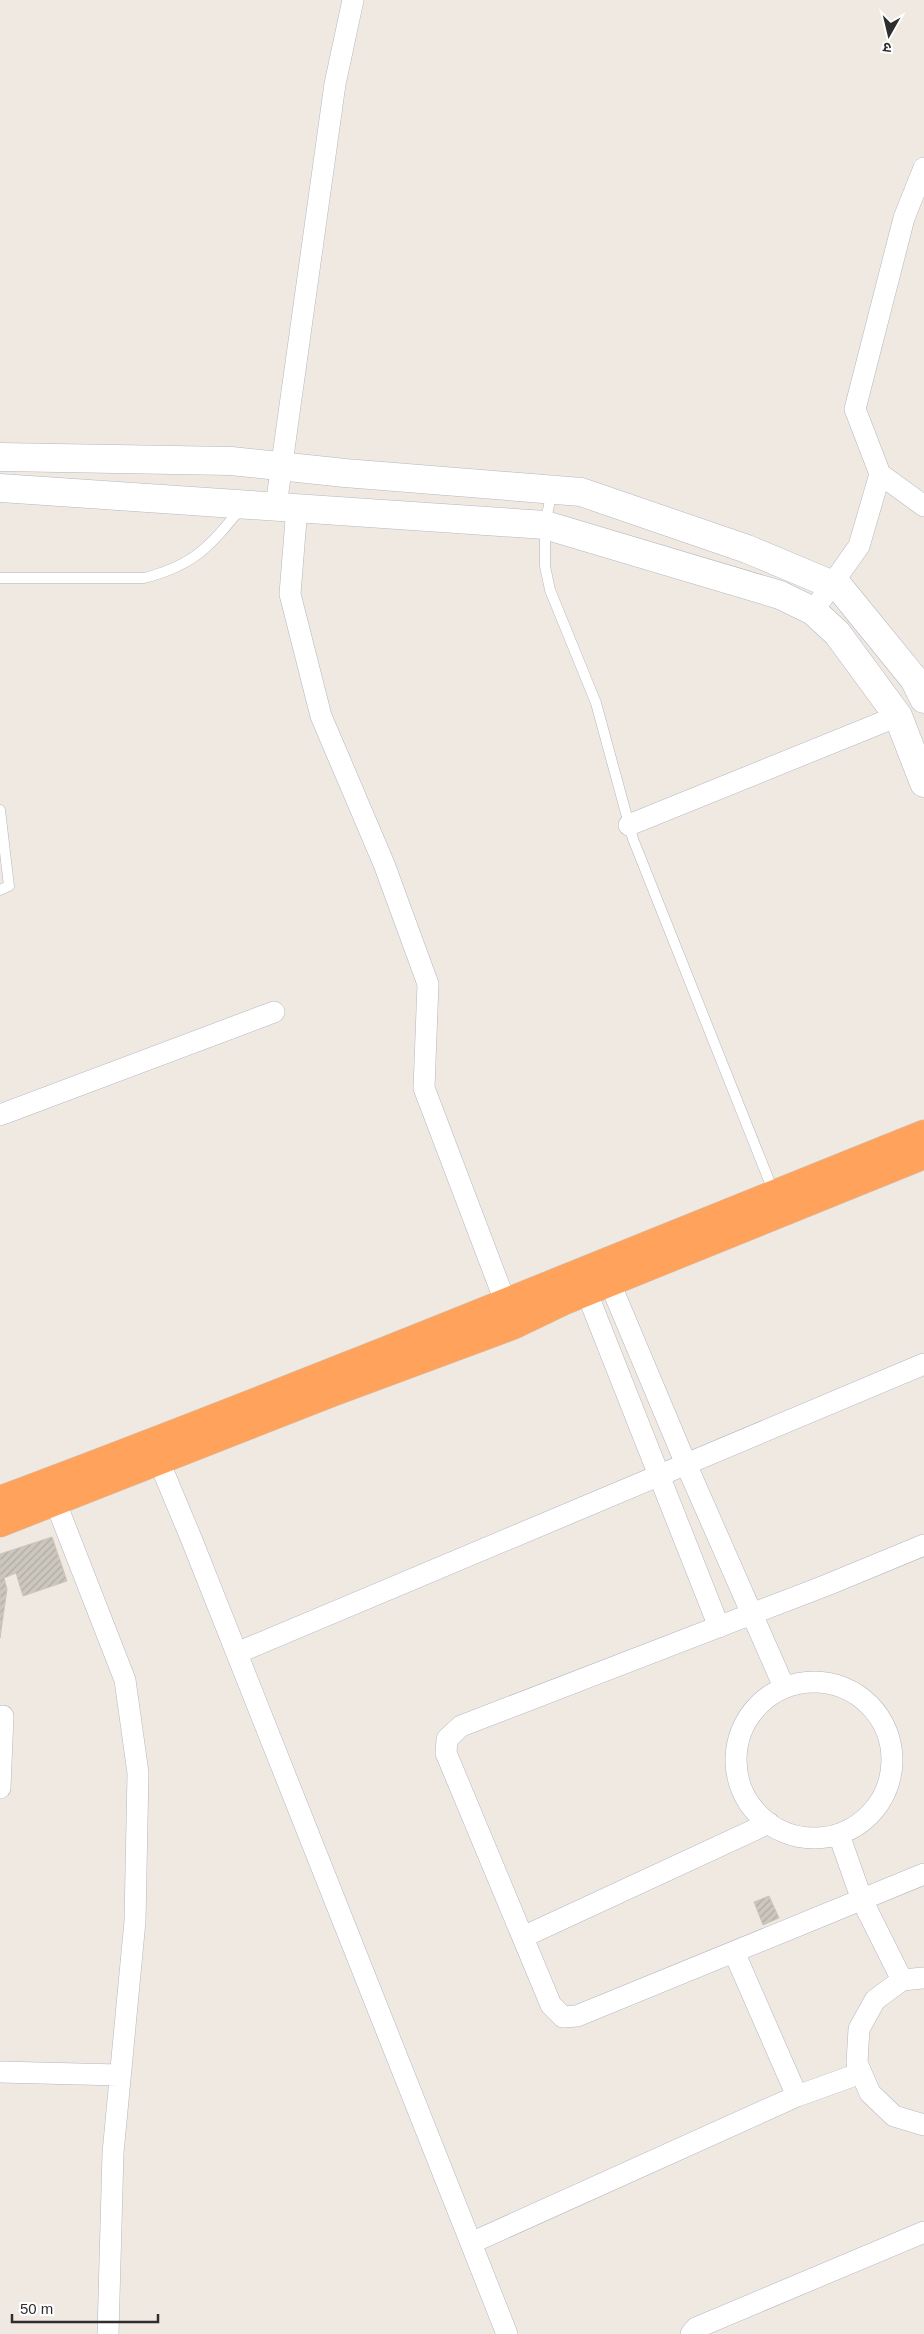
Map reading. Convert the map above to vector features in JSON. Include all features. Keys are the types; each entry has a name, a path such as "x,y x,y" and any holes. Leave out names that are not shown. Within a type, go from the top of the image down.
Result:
{"highway":[{"path":"594,1278 774,1194 924,1134"},
{"path":"0,1523 52,1492 510,1313 594,1278 924,1155"},
{"path":"0,1500 52,1492"}],"street":[{"path":"353,0 335,84 280,466 286,506 290,594 321,716 384,864 428,984 424,1043 424,1088 510,1313"},
{"path":"923,176 904,218 856,409 880,474 924,506"},
{"path":"0,457 232,461 581,492 747,549 840,588 914,680 924,699"},
{"path":"814,611 859,546 880,474"},
{"path":"0,488 545,525 780,596 814,611 837,633 898,716 924,783"},
{"path":"628,825 898,716"},
{"path":"0,1115 274,1012"},
{"path":"594,1278 686,1464 784,1687"},
{"path":"594,1278 660,1475 719,1627"},
{"path":"237,1653 924,1364"},
{"path":"155,1452 472,2243 504,2333"},
{"path":"52,1492 125,1680 138,1773 135,1921 113,2153 108,2334"},
{"path":"924,1545 753,1614 460,1726 447,1739 446,1754 551,2005 563,2017 577,2016 924,1874"},
{"path":"826,1681 865,1698 890,1732 893,1774 874,1812 839,1835 805,1838 772,1826 769,1823 748,1802 736,1770 739,1736 756,1706 784,1687 826,1681"},
{"path":"0,1788 3,1716"},
{"path":"523,1937 769,1823"},
{"path":"839,1835 862,1900 902,1980"},
{"path":"734,1952 797,2096"},
{"path":"890,1956 875,2000 859,2029 857,2063 870,2093 894,2116 924,2125"},
{"path":"875,2000 902,1980 924,1978"},
{"path":"0,2072 119,2076"},
{"path":"472,2243 797,2096 861,2073"},
{"path":"691,2334 696,2328 924,2232"}],"lane":[{"path":"552,488 545,525 545,566 550,590 596,703 628,825 774,1194"},
{"path":"0,578 144,578 165,573 186,564 200,554 214,541 244,504"},
{"path":"0,810 9,886 0,890"}],"building":[{"path":"52,1537 67,1581 23,1596 16,1573 4,1578 7,1589 0,1638 0,1554"},
{"path":"769,1896 779,1918 763,1925 754,1902"}]}
